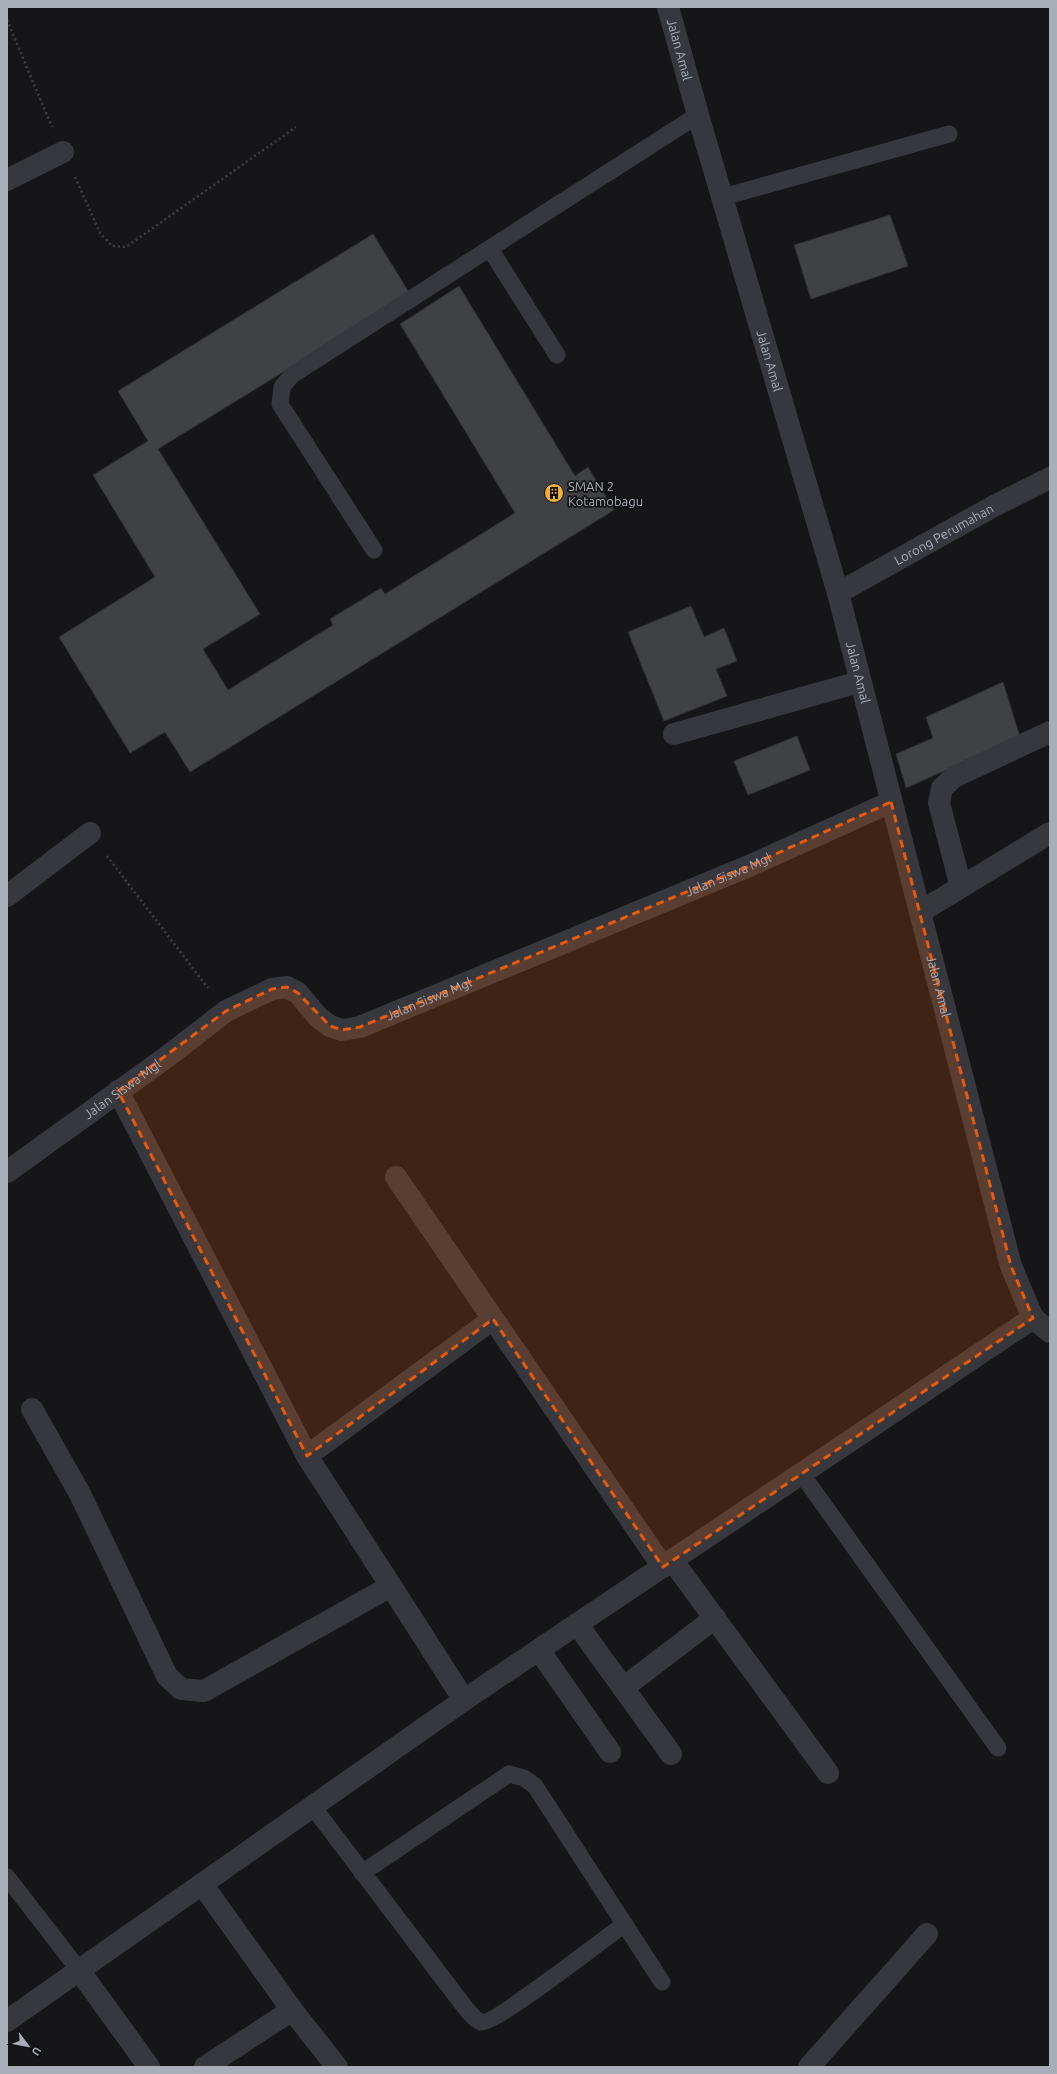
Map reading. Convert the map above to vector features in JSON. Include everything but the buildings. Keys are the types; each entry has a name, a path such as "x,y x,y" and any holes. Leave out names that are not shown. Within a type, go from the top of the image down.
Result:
{"street":[{"name":"Jalan Amal","path":"668,7 698,115 838,593 859,682 1011,1266 1033,1318 1050,1332"},
{"path":"7,180 63,152"},
{"name":"Lorong Perumahan","path":"838,593 994,506 1050,478"},
{"path":"674,734 859,682"},
{"path":"961,887 939,803 942,788 954,777 1050,732"},
{"name":"Jalan Siswa Mgl","path":"7,1172 168,1056 226,1011 272,989 287,987 298,993 318,1017 330,1026 342,1030 360,1027 749,866 891,802"},
{"path":"7,896 90,833"},
{"path":"920,912 1050,833"},
{"path":"118,1091 307,1456 464,1700"},
{"path":"396,1176 493,1319 667,1563 715,1618 828,1773"},
{"path":"7,2021 464,1700 1033,1318"},
{"path":"307,1456 493,1319"},
{"path":"32,1409 80,1494 167,1676 181,1689 204,1691 391,1586"},
{"path":"623,1688 715,1618"},
{"path":"577,1624 671,1754"},
{"path":"538,1650 610,1752"},
{"path":"202,1884 292,2010 337,2067"},
{"path":"809,2067 927,1934"},
{"path":"79,1970 149,2067"},
{"path":"204,2067 292,2010"}],"lane":[{"path":"374,550 280,404 282,387 292,375 698,115"},
{"path":"723,197 949,134"},
{"path":"490,248 557,355"},
{"path":"801,1473 998,1748"},
{"path":"362,1873 509,1774 524,1778 535,1786 662,1982"},
{"path":"313,1807 476,2020 482,2022 488,2021 514,2005 625,1924"},
{"path":"7,1878 79,1970"}],"path":[{"path":"7,20 63,152 100,233 112,246 126,247 296,127"},
{"path":"90,833 226,1011"}],"highlighted area":[{"path":"891,802 1011,1266 1033,1318 663,1567 493,1319 307,1456 118,1091 226,1011 272,989 287,987 298,993 330,1026 342,1030 360,1027 749,866"}],"place":[{"name":"SMAN 2 Kotamobagu","path":"554,493"}]}
